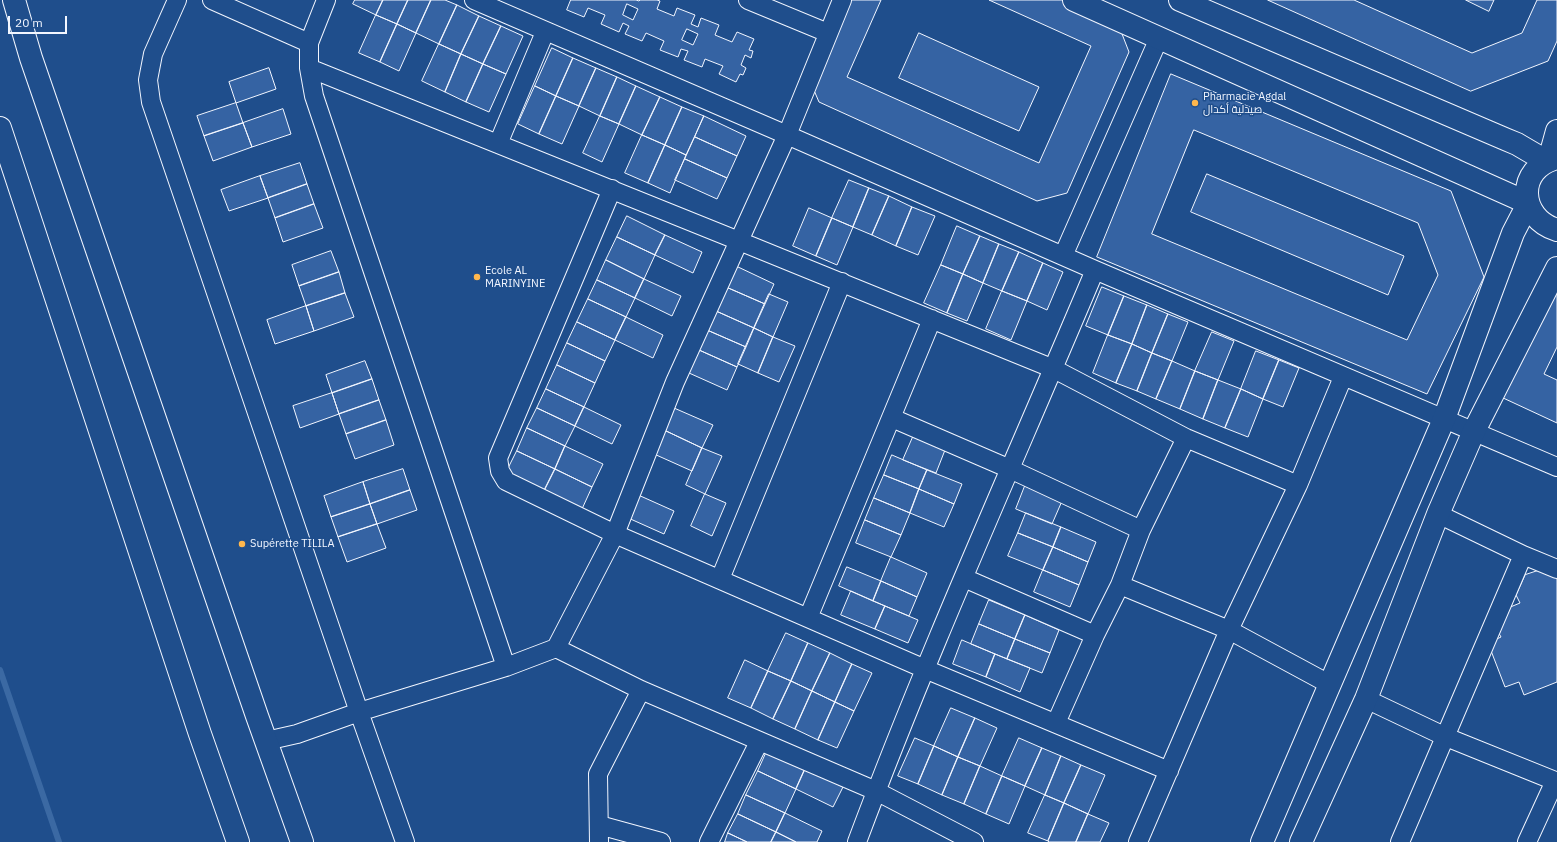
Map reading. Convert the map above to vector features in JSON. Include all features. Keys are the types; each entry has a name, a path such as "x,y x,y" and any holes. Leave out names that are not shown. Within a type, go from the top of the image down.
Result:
{"street":[{"path":"177,0 153,54 148,80 151,102 359,712 405,842"},
{"path":"212,0 309,43"},
{"path":"326,0 309,43 309,68 314,96 506,667"},
{"path":"474,0 1095,270 1557,468"},
{"path":"748,0 828,33"},
{"path":"266,741 297,734 359,712 506,667 556,648 615,534 675,382 787,135 842,0"},
{"path":"1074,0 1528,203"},
{"path":"1180,0 1517,144 1551,160"},
{"path":"16,3 31,58 302,842"},
{"path":"498,144 545,32"},
{"path":"1063,256 1159,38"},
{"path":"309,68 612,189 1054,369 1186,438 1298,485"},
{"path":"0,128 200,734 238,842"},
{"path":"1551,160 1557,131"},
{"path":"1551,160 1539,166 1530,179 1527,187 1528,203 1532,213 1539,221 1547,227 1557,230"},
{"path":"612,189 498,458 500,471 506,481 615,534 926,669 1169,771"},
{"path":"1262,842 1444,419 1513,233 1528,203"},
{"path":"1301,842 1366,699 1438,514 1474,432 1557,268"},
{"path":"857,842 876,791 926,669 1095,270"},
{"path":"720,579 842,282"},
{"path":"808,618 932,319"},
{"path":"1138,842 1229,630 1298,485 1343,377"},
{"path":"892,418 1010,469 1141,530"},
{"path":"1056,723 1094,635 1120,585 1141,530 1186,438"},
{"path":"1438,514 1523,555 1557,569"},
{"path":"1400,842 1446,738 1523,555"},
{"path":"964,578 1094,635"},
{"path":"1120,585 1229,630 1329,684"},
{"path":"556,648 641,690 876,791 974,842"},
{"path":"641,690 598,774 599,834 661,842"},
{"path":"1366,699 1446,738 1556,781 1527,842"},
{"path":"709,842 759,742"}],"building":[{"path":"355,0 383,0 376,15 353,4"},
{"path":"383,0 408,0 397,24 376,15"},
{"path":"408,0 431,0 416,33 397,24"},
{"path":"431,0 445,0 457,5 439,44 416,33"},
{"path":"571,0 657,0 660,1 657,9 674,16 677,8 695,15 691,24 698,27 701,18 719,25 715,35 732,42 737,32 754,39 749,50 753,51 751,58 745,55 741,65 746,68 743,75 740,74 736,82 719,74 723,66 705,59 702,67 684,60 688,51 681,49 678,57 660,50 664,41 646,33 642,41 625,34 629,26 623,23 619,32 601,24 605,15 588,8 584,17 567,10","holes":["627,4 638,9 633,20 623,15","687,29 698,34 693,45 682,40"]},
{"path":"845,0 881,0 847,77 1039,163 1091,46 989,0 1068,0 1117,21 1129,52 1067,193 1037,201 819,102 810,81"},
{"path":"1268,0 1354,0 1472,53 1522,33 1537,0 1557,0 1557,41 1548,61 1471,91"},
{"path":"1466,0 1494,0 1489,11"},
{"path":"457,5 479,16 461,54 439,44"},
{"path":"376,15 397,24 380,62 359,53"},
{"path":"479,16 501,26 483,64 461,54"},
{"path":"397,24 416,33 399,71 380,62"},
{"path":"501,26 523,36 506,74 483,64"},
{"path":"919,33 1039,87 1019,131 899,78"},
{"path":"439,44 461,54 445,92 422,81"},
{"path":"552,48 573,58 556,96 535,86"},
{"path":"461,54 483,64 466,102 445,92"},
{"path":"573,58 596,68 579,106 556,96"},
{"path":"483,64 506,74 489,112 466,102"},
{"path":"269,68 276,89 236,103 229,82"},
{"path":"596,68 617,77 600,116 579,106"},
{"path":"1171,74 1451,191 1484,277 1427,394 1097,257","holes":["1194,130 1418,223 1438,275 1407,340 1152,234"]},
{"path":"617,77 636,86 619,124 600,116"},
{"path":"535,86 556,96 539,134 518,124"},
{"path":"636,86 660,97 642,135 619,124"},
{"path":"556,96 579,106 562,144 539,134"},
{"path":"660,97 682,107 665,145 642,135"},
{"path":"236,103 243,123 204,136 197,116"},
{"path":"682,107 704,116 686,155 665,145"},
{"path":"283,109 291,134 252,147 243,123"},
{"path":"600,116 619,124 602,162 583,153"},
{"path":"704,116 746,136 737,156 695,137"},
{"path":"243,123 252,147 213,161 204,136"},
{"path":"642,135 665,145 648,183 625,173"},
{"path":"695,137 737,156 727,178 685,159"},
{"path":"665,145 686,155 670,193 648,183"},
{"path":"685,159 727,178 717,199 675,180"},
{"path":"300,163 307,184 268,198 260,176"},
{"path":"1207,174 1404,256 1388,295 1191,212"},
{"path":"260,176 268,198 229,211 221,190"},
{"path":"849,180 869,188 853,227 832,218"},
{"path":"307,184 314,204 275,218 268,198"},
{"path":"869,188 889,196 872,235 853,227"},
{"path":"889,196 912,207 896,246 872,235"},
{"path":"314,204 323,228 283,242 275,218"},
{"path":"912,207 935,216 918,255 896,246"},
{"path":"809,208 832,218 816,256 793,246"},
{"path":"627,216 665,235 655,255 617,237"},
{"path":"832,218 853,227 837,265 816,256"},
{"path":"957,226 980,236 963,274 941,265"},
{"path":"665,235 702,252 693,273 655,255"},
{"path":"980,236 999,244 983,283 963,274"},
{"path":"617,237 655,255 644,279 606,260"},
{"path":"999,244 1019,252 1002,291 983,283"},
{"path":"331,251 339,272 299,286 292,265"},
{"path":"1019,252 1043,263 1027,301 1002,291"},
{"path":"606,260 644,279 635,298 597,280"},
{"path":"1043,263 1063,272 1047,310 1027,301"},
{"path":"941,265 963,274 947,313 924,303"},
{"path":"736,266 774,284 765,304 726,287"},
{"path":"339,272 345,293 306,306 299,286"},
{"path":"963,274 983,283 967,321 947,313"},
{"path":"1557,277 1557,347 1544,374 1557,380 1557,423 1501,397"},
{"path":"644,279 681,296 672,316 635,298"},
{"path":"597,280 635,298 626,317 588,299"},
{"path":"726,287 765,304 754,328 716,311"},
{"path":"1102,287 1124,296 1108,335 1086,326"},
{"path":"1002,291 1027,301 1011,340 986,329"},
{"path":"345,293 354,317 314,331 306,306"},
{"path":"769,294 788,302 773,337 754,328"},
{"path":"1124,296 1147,305 1132,344 1108,335"},
{"path":"588,299 626,317 615,340 577,322"},
{"path":"1147,305 1168,314 1152,353 1132,344"},
{"path":"306,306 314,331 275,344 267,320"},
{"path":"716,311 754,328 746,347 707,330"},
{"path":"1168,314 1188,322 1172,361 1152,353"},
{"path":"626,317 663,335 653,358 615,340"},
{"path":"577,322 615,340 605,361 567,343"},
{"path":"754,328 773,337 758,373 738,364"},
{"path":"707,330 746,347 737,367 699,350"},
{"path":"1212,332 1234,341 1218,380 1195,371"},
{"path":"1108,335 1132,344 1116,383 1093,373"},
{"path":"773,337 795,346 779,382 758,373"},
{"path":"567,343 605,361 595,383 557,365"},
{"path":"1132,344 1152,353 1137,391 1116,383"},
{"path":"699,350 737,367 727,390 689,373"},
{"path":"1256,351 1279,360 1263,399 1241,389"},
{"path":"1152,353 1172,361 1156,399 1137,391"},
{"path":"1279,360 1299,368 1283,407 1263,399"},
{"path":"365,361 372,379 332,393 326,375"},
{"path":"1172,361 1195,371 1180,409 1156,399"},
{"path":"557,365 595,383 584,407 546,389"},
{"path":"1195,371 1218,380 1203,419 1180,409"},
{"path":"372,379 379,400 339,414 332,393"},
{"path":"1218,380 1241,389 1225,428 1203,419"},
{"path":"546,389 584,407 575,426 537,408"},
{"path":"1241,389 1263,399 1248,437 1225,428"},
{"path":"332,393 339,414 300,428 293,406"},
{"path":"379,400 386,420 346,434 339,414"},
{"path":"584,407 621,425 612,444 575,426"},
{"path":"537,408 575,426 565,446 527,428"},
{"path":"674,408 713,425 702,448 664,430"},
{"path":"386,420 394,445 355,459 346,434"},
{"path":"527,428 565,446 555,469 517,451"},
{"path":"664,430 702,448 692,471 654,454"},
{"path":"913,437 945,450 936,473 903,460"},
{"path":"565,446 603,464 592,487 555,469"},
{"path":"702,448 722,456 705,494 686,485"},
{"path":"517,451 555,469 544,491 506,473"},
{"path":"892,455 927,470 919,489 884,475"},
{"path":"403,469 410,490 370,504 363,482"},
{"path":"555,469 592,487 582,509 544,491"},
{"path":"927,470 962,484 954,504 919,489"},
{"path":"884,475 919,489 910,513 874,498"},
{"path":"363,482 370,504 331,517 324,496"},
{"path":"1025,486 1062,501 1052,524 1016,509"},
{"path":"919,489 954,504 944,527 910,513"},
{"path":"410,490 417,510 377,524 370,504"},
{"path":"636,494 674,511 664,534 626,517"},
{"path":"705,494 726,503 712,536 691,526"},
{"path":"874,498 910,513 901,535 865,520"},
{"path":"370,504 377,524 338,537 331,517"},
{"path":"1026,513 1061,527 1053,547 1018,533"},
{"path":"865,520 901,535 891,557 856,543"},
{"path":"377,524 386,548 347,562 338,537"},
{"path":"1061,527 1096,542 1088,562 1053,547"},
{"path":"1018,533 1053,547 1043,570 1008,556"},
{"path":"1053,547 1088,562 1079,585 1043,570"},
{"path":"891,557 927,573 917,597 881,581"},
{"path":"847,567 881,581 873,601 839,586"},
{"path":"1543,569 1557,572 1557,682 1524,695 1519,682 1505,687 1488,643 1501,637 1496,628 1508,608 1520,603 1516,595 1525,575"},
{"path":"1043,570 1079,585 1070,607 1034,592"},
{"path":"881,581 917,597 909,616 873,601"},
{"path":"851,591 885,606 875,629 841,615"},
{"path":"989,600 1025,615 1015,639 979,624"},
{"path":"885,606 918,620 908,643 875,629"},
{"path":"1025,615 1059,630 1050,653 1015,639"},
{"path":"979,624 1015,639 1007,659 971,644"},
{"path":"786,633 808,643 791,681 768,671"},
{"path":"1015,639 1050,653 1042,673 1007,659"},
{"path":"962,640 995,654 986,677 953,664"},
{"path":"808,643 830,653 812,691 791,681"},
{"path":"830,653 852,664 835,702 812,691"},
{"path":"995,654 1030,668 1020,692 986,677"},
{"path":"745,660 768,671 751,708 728,698"},
{"path":"852,664 872,673 854,711 835,702"},
{"path":"768,671 791,681 773,719 751,708"},
{"path":"791,681 812,691 795,729 773,719"},
{"path":"812,691 835,702 818,740 795,729"},
{"path":"835,702 854,711 837,748 818,740"},
{"path":"951,708 975,718 958,757 934,746"},
{"path":"975,718 997,728 980,766 958,757"},
{"path":"915,738 934,746 918,784 898,776"},
{"path":"1019,738 1042,748 1025,786 1002,776"},
{"path":"934,746 958,757 942,795 918,784"},
{"path":"1042,748 1061,756 1045,795 1025,786"},
{"path":"767,751 805,769 796,789 758,771"},
{"path":"1061,756 1081,765 1064,803 1045,795"},
{"path":"958,757 980,766 964,804 942,795"},
{"path":"1081,765 1105,775 1088,814 1064,803"},
{"path":"980,766 1002,776 986,814 964,804"},
{"path":"805,769 843,787 833,807 796,789"},
{"path":"758,771 796,789 785,813 746,795"},
{"path":"1002,776 1025,786 1009,824 986,814"},
{"path":"746,795 785,813 776,832 738,814"},
{"path":"1045,795 1064,803 1048,841 1028,833"},
{"path":"1064,803 1088,814 1076,842 1049,842 1048,841"},
{"path":"785,813 822,831 817,842 796,842 776,832"},
{"path":"738,814 776,832 771,842 747,842 728,833"},
{"path":"1088,814 1109,823 1100,842 1076,842"},
{"path":"776,832 796,842 771,842"},
{"path":"728,833 747,842 725,842"}],"waterway":[{"path":"0,670 59,842"}],"place":[{"name":"Pharmacie Agdal صيدلية أكدال","path":"1195,103"},
{"name":"Ecole AL MARINYINE","path":"477,277"},
{"name":"Supérette TILILA","path":"242,544"}]}
